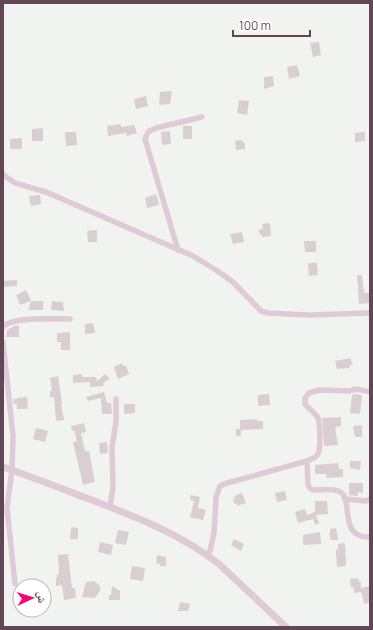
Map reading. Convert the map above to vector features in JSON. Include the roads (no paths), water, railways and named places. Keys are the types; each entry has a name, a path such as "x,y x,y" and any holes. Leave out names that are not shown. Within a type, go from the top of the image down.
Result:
{"street":[{"path":"178,250 145,139 148,132 156,128 202,117"},
{"path":"3,174 15,183 46,192 193,256 216,270 241,289 247,298 261,311 268,313 309,315 370,313"},
{"path":"3,327 7,323 21,320 70,319"},
{"path":"3,342 13,436 12,470 7,508 14,578"},
{"path":"209,555 214,538 216,497 220,486 307,461 317,456 320,430 318,419 305,404 305,398 309,393 319,390 350,391 352,389 370,392"},
{"path":"110,507 113,487 112,447 116,422 116,399"},
{"path":"307,461 308,485 310,488 313,490 339,491 345,499 353,532 356,535 370,537"},
{"path":"3,467 110,507 155,526 209,555 286,627"},
{"path":"345,499 370,499"}]}
